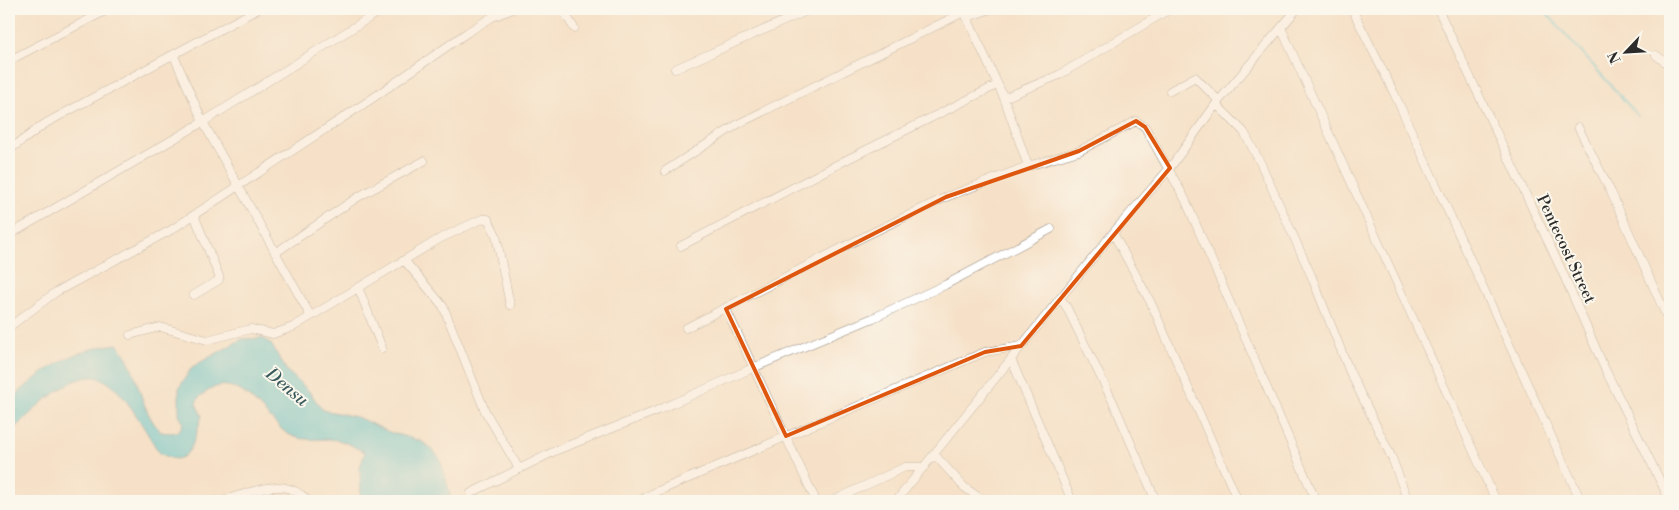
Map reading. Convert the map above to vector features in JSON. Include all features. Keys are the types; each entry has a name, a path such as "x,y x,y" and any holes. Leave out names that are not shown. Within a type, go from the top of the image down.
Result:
{"street":[{"path":"10,60 109,9"},
{"path":"9,150 46,123 174,56 258,9"},
{"path":"9,235 203,122 383,9"},
{"path":"9,327 56,292 121,259 194,215 370,100 468,32 492,17 513,9"},
{"path":"562,9 574,28"},
{"path":"675,69 811,9"},
{"path":"665,171 738,124 964,13 990,9"},
{"path":"1004,98 1059,75 1170,9"},
{"path":"896,501 1113,233 1170,168 1217,102 1297,9"},
{"path":"1352,9 1510,344 1581,501"},
{"name":"Pentecost Street","path":"1438,9 1499,136 1604,367 1670,501"},
{"path":"964,13 1004,98 1028,166"},
{"path":"1281,28 1496,501"},
{"path":"1656,55 1670,66"},
{"path":"174,56 203,122 310,315"},
{"path":"1170,91 1195,77 1244,132 1261,164 1311,275 1349,370 1392,458 1408,501"},
{"path":"681,246 844,160 997,85"},
{"path":"686,328 859,239 946,197 1028,166 1079,151 1136,121 1145,127 1186,199 1316,501"},
{"path":"1578,127 1611,192 1670,324"},
{"path":"275,253 358,197 424,162"},
{"path":"194,215 219,276 218,280 194,295"},
{"path":"130,334 160,327 207,340 251,329 273,334 294,326 460,227 475,221 488,219 496,235 510,305"},
{"path":"471,492 518,467 656,411 909,302 1051,229"},
{"path":"1113,233 1151,303 1238,501"},
{"path":"404,260 443,306 458,339 485,411 518,467"},
{"path":"358,287 382,348"},
{"path":"1060,298 1066,306 1114,404 1156,501"},
{"path":"726,309 755,367 816,501"},
{"path":"639,501 786,436 985,352 1021,346"},
{"path":"1011,359 1072,501"},
{"path":"934,454 964,487 984,501"},
{"path":"832,501 905,467 924,467"},
{"path":"224,501 276,485 289,487 301,493 309,501"}],"highlighted area":[{"path":"1136,121 1145,127 1170,168 1021,346 985,352 786,436 726,309 946,197 1079,151"}],"water":[{"name":"Densu","path":"263,338 271,344 287,371 308,390 323,410 357,417 389,432 421,441 432,449 440,459 450,494 450,501 361,501 360,468 365,452 341,441 301,439 288,434 252,399 231,387 219,386 199,398 196,404 202,416 193,443 184,456 178,459 169,458 159,452 122,395 102,379 92,377 79,379 60,389 9,431 9,402 45,371 72,356 117,344 130,364 147,411 153,422 161,432 175,432 179,430 183,423 179,414 179,388 192,367 242,339"}],"waterway":[{"path":"1543,9 1638,116"}]}
